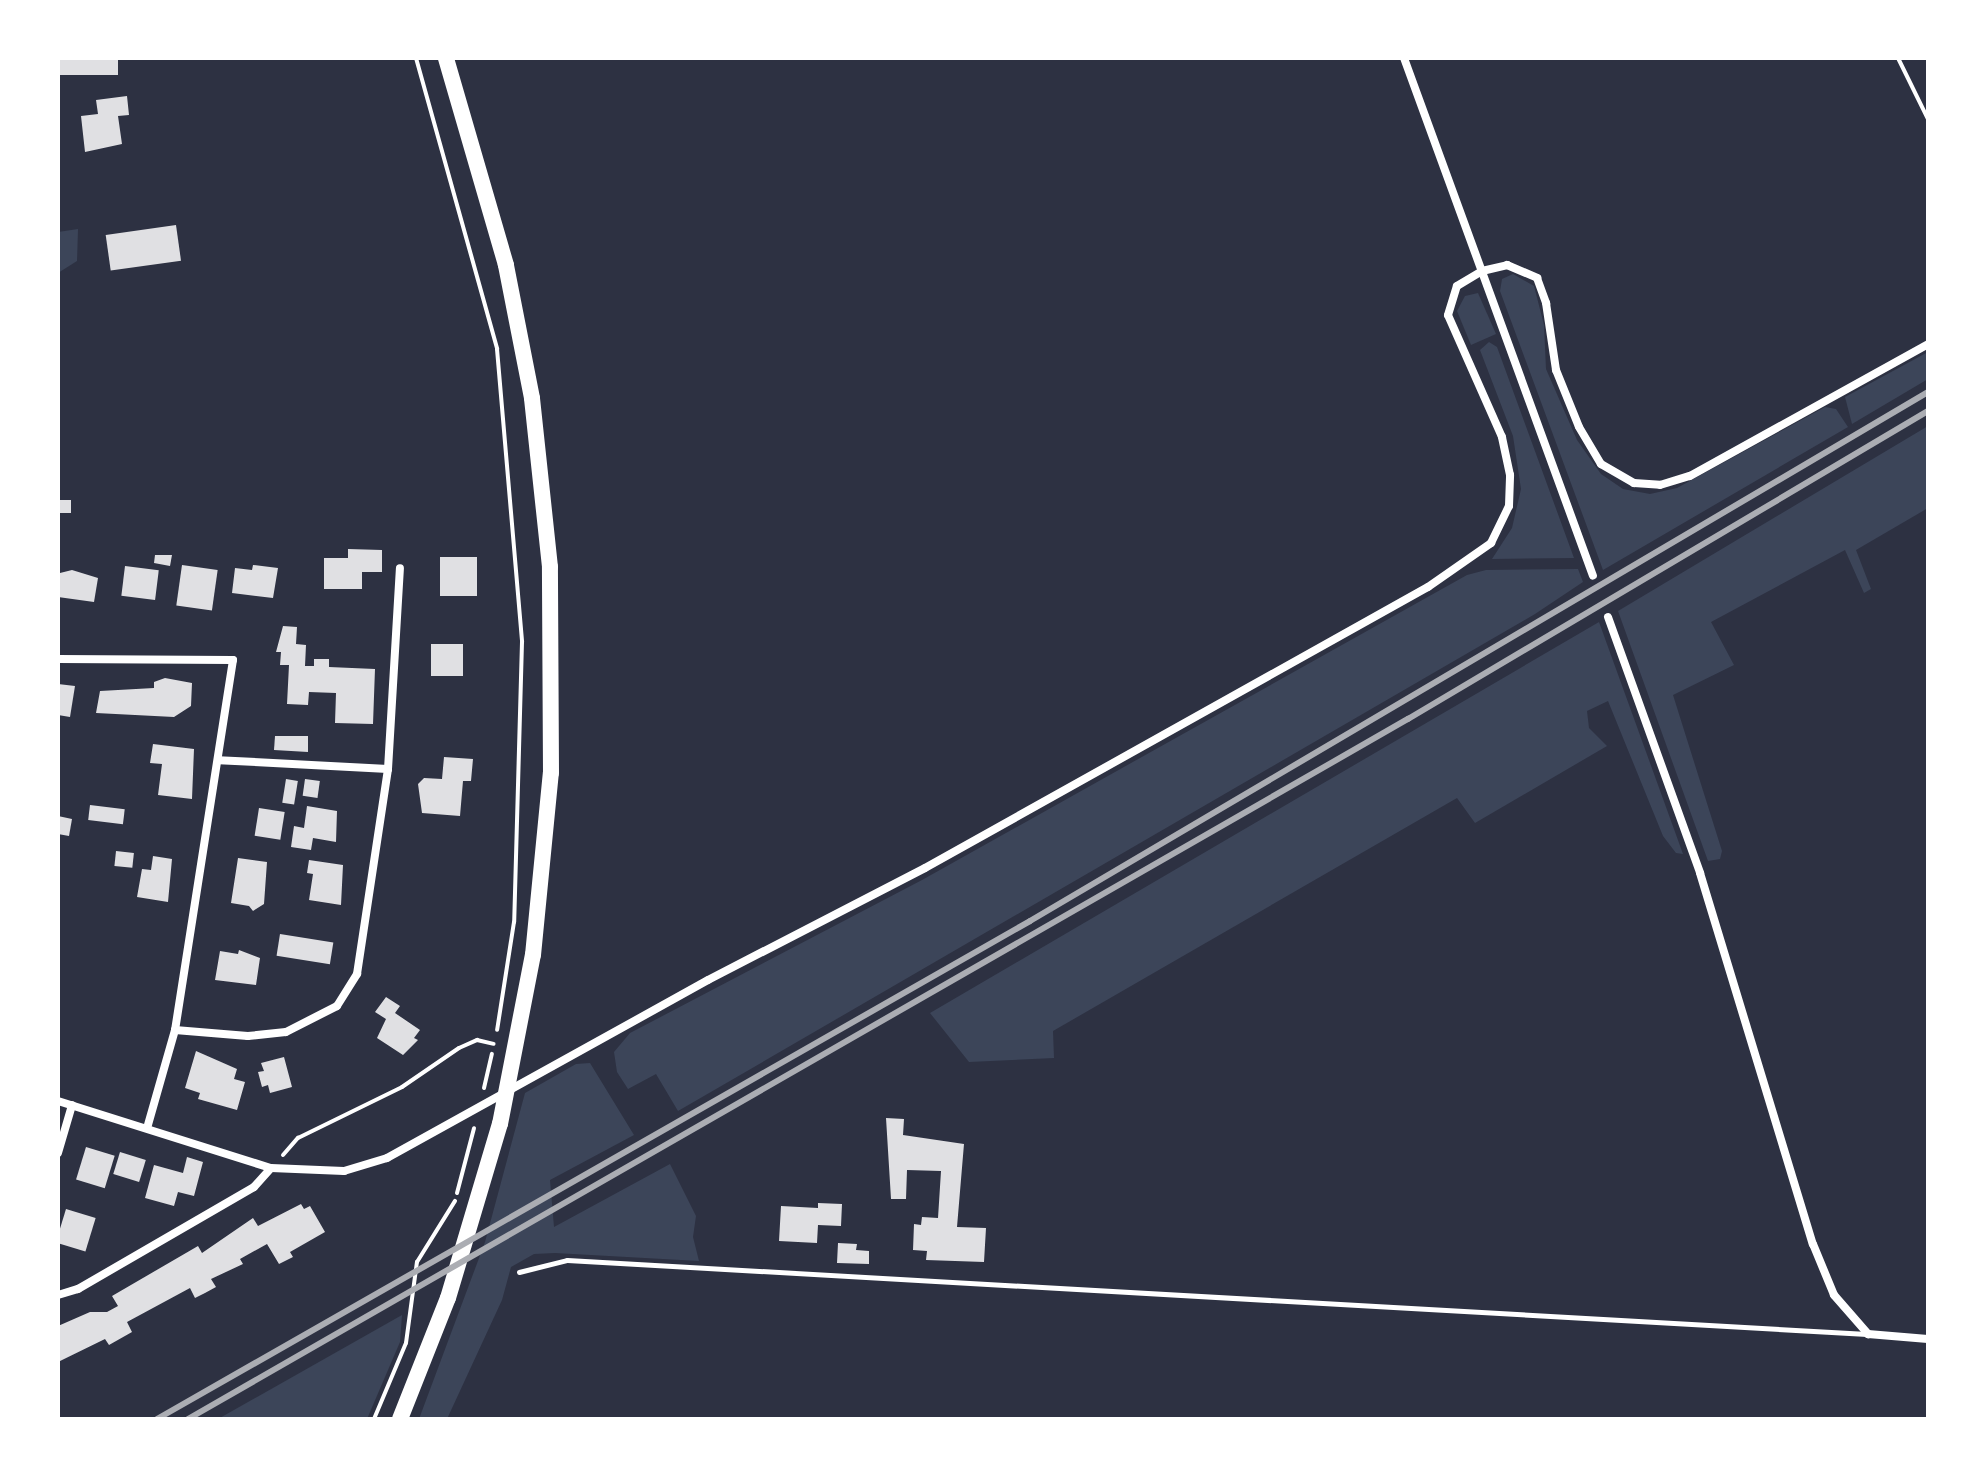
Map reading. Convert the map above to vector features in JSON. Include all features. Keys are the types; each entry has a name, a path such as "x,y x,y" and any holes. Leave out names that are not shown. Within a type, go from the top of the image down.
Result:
{"main road":[{"path":"400,1419 448,1298 503,1110 533,955 551,773 550,567 532,398 506,265 446,58"}],"street":[{"path":"1404,58 1593,576"},
{"path":"58,1101 271,1168 323,1173 366,1166 992,831 1480,553 1506,517 1510,475 1496,419 1451,325 1448,305 1457,286 1482,271 1507,265 1537,278 1546,303 1556,370 1579,427 1601,464 1634,483 1660,485 1690,476 1928,344"},
{"path":"175,1030 248,1036 286,1032 322,1016 344,999 357,974 388,769 400,568"},
{"path":"1608,617 1700,873 1813,1244 1834,1295 1868,1334 1928,1339"},
{"path":"58,659 233,660 175,1030 147,1128"},
{"path":"219,760 388,769"},
{"path":"58,1153 72,1105"},
{"path":"58,1295 78,1289 254,1187 271,1168"}],"lane":[{"path":"519,1272 582,1261 1868,1334"}],"path":[{"path":"416,58 497,349 522,642 514,922 494,1044 480,1102"},
{"path":"1898,58 1928,119"},
{"path":"271,1168 298,1138 402,1087 459,1048 477,1040 494,1044"},
{"path":"374,1419 406,1343 417,1262 454,1204 477,1117"}],"shaded area":[{"path":"78,229 77,261 58,273 58,232"},
{"path":"1513,274 1534,286 1544,325 1546,369 1577,440 1601,474 1623,489 1650,494 1677,488 1825,407 1836,409 1848,427 1603,570 1500,291 1502,279"},
{"path":"1478,293 1496,334 1471,345 1457,311 1465,296"},
{"path":"1489,342 1497,347 1574,558 1492,559 1512,528 1521,489 1513,436 1480,350"},
{"path":"1928,352 1928,379 1852,424 1845,397"},
{"path":"1928,426 1928,508 1856,550 1871,589 1864,593 1845,550 1711,622 1734,665 1673,695 1722,851 1720,859 1708,861 1618,611"},
{"path":"1578,569 1583,582 1535,614 678,1111 656,1074 628,1089 617,1072 614,1052 630,1033 922,880 1467,575 1486,570"},
{"path":"1599,622 1683,854 1676,853 1663,836 1608,701 1587,711 1589,728 1607,746 1475,823 1457,798 1053,1031 1054,1058 969,1062 930,1013"},
{"path":"590,1063 634,1135 550,1180 554,1227 670,1164 696,1216 693,1237 699,1261 534,1254 511,1267 502,1300 447,1419 419,1419 485,1242 525,1093 576,1064"},
{"path":"402,1315 400,1342 367,1419 218,1419"}],"building":[{"path":"58,58 118,58 118,75 58,75"},
{"path":"127,96 129,115 118,116 122,144 85,152 81,116 98,114 96,100"},
{"path":"176,225 181,261 111,271 106,235"},
{"path":"58,500 71,500 71,513 58,513"},
{"path":"348,549 382,550 382,572 362,572 362,589 324,589 324,558 348,558"},
{"path":"155,555 172,555 170,566 154,563"},
{"path":"440,557 477,557 477,596 440,596"},
{"path":"182,565 218,570 212,611 176,606"},
{"path":"253,565 278,568 273,598 232,593 235,568 252,570"},
{"path":"125,566 159,570 155,600 121,596"},
{"path":"72,570 98,578 94,602 58,597 60,573"},
{"path":"283,626 297,627 296,644 306,645 305,666 314,666 314,659 329,659 329,667 375,669 373,724 335,723 336,693 309,692 308,705 287,704 289,665 280,665 281,652 276,652"},
{"path":"431,644 463,644 463,676 431,676"},
{"path":"165,678 192,683 191,706 174,717 96,713 100,691 154,688 154,682"},
{"path":"58,684 75,686 70,717 58,715"},
{"path":"275,736 308,736 308,752 274,750"},
{"path":"153,744 194,749 192,799 158,795 162,764 150,763"},
{"path":"444,757 473,759 471,781 463,781 460,816 422,813 418,784 424,778 442,779"},
{"path":"286,779 298,781 294,805 282,803"},
{"path":"305,779 320,781 317,798 303,796"},
{"path":"90,805 125,809 123,824 88,820"},
{"path":"307,806 337,811 336,842 313,838 311,850 291,847 294,826 304,828"},
{"path":"259,808 285,812 280,840 255,836"},
{"path":"58,816 72,819 69,836 58,834"},
{"path":"116,851 134,853 132,868 114,866"},
{"path":"153,856 172,859 168,902 137,897 142,869 151,870"},
{"path":"238,858 267,862 264,904 253,911 249,906 231,903"},
{"path":"309,860 343,865 341,905 309,900 313,874 307,873"},
{"path":"280,934 333,942 330,964 277,956"},
{"path":"239,950 260,958 256,985 215,980 220,951 238,954"},
{"path":"386,997 400,1006 395,1013 420,1030 414,1038 418,1040 403,1055 377,1038 386,1019 375,1012"},
{"path":"196,1051 237,1069 234,1079 245,1082 237,1110 198,1099 200,1093 185,1088"},
{"path":"284,1057 292,1087 270,1093 268,1085 262,1087 258,1072 264,1071 261,1063"},
{"path":"886,1118 904,1119 903,1135 964,1144 957,1227 986,1228 984,1262 926,1260 927,1251 913,1250 914,1224 921,1225 922,1217 938,1218 941,1171 907,1170 906,1199 891,1199"},
{"path":"86,1147 115,1156 105,1188 76,1180"},
{"path":"120,1152 146,1160 139,1182 113,1174"},
{"path":"187,1157 203,1162 194,1196 178,1192 174,1206 145,1198 154,1165 183,1173"},
{"path":"818,1203 842,1204 841,1226 818,1225 817,1243 779,1241 781,1206 818,1208"},
{"path":"301,1204 304,1209 310,1206 325,1232 290,1252 293,1257 279,1264 267,1244 240,1259 243,1264 211,1279 216,1287 195,1298 190,1288 127,1322 132,1332 109,1345 105,1339 58,1362 58,1326 90,1312 107,1312 118,1306 112,1296 198,1246 202,1253 253,1218 258,1226"},
{"path":"66,1209 96,1218 85,1252 58,1243"},
{"path":"838,1243 857,1244 856,1250 869,1251 869,1264 837,1263"}],"railway":[{"path":"157,1419 1030,921 1928,392"},
{"path":"188,1419 1408,719 1928,411"}]}
